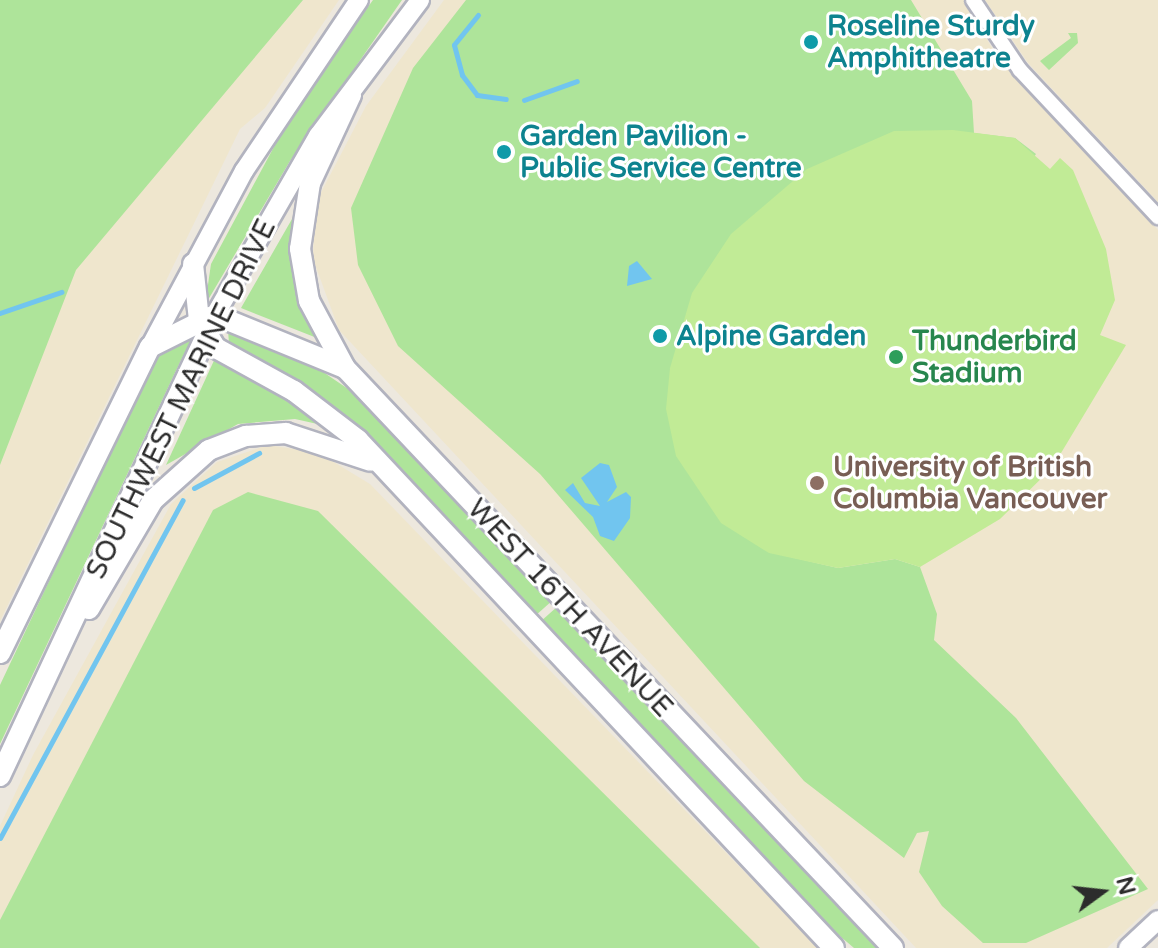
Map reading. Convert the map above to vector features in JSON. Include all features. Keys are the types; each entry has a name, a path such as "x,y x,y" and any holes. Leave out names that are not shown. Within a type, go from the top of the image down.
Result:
{"main road":[{"path":"345,368 309,301 300,249 310,183 351,95"},
{"path":"150,347 207,324 193,264"},
{"name":"WEST 16TH AVENUE","path":"207,324 345,368 893,948"},
{"name":"WEST 16TH AVENUE","path":"207,324 341,424 834,948"},
{"name":"SOUTHWEST MARINE DRIVE","path":"0,776 76,628 207,324"},
{"name":"SOUTHWEST MARINE DRIVE","path":"0,653 150,347"},
{"path":"76,628 153,500 209,450 246,436 300,434 385,469"}],"street":[{"name":"SOUTHWEST MARINE DRIVE","path":"150,347 244,171 359,0"},
{"name":"SOUTHWEST MARINE DRIVE","path":"207,324 318,136 420,0"},
{"path":"973,0 1012,60 1158,217"},
{"path":"1128,948 1158,920"}],"shaded area":[{"path":"0,0 339,0 265,108 240,129 0,621"},
{"name":"University of British Columbia Vancouver","path":"444,0 964,0 999,60 1158,230 1158,900 1107,948 916,948 339,330 313,259 315,204 366,106"},
{"path":"985,0 1158,0 1158,202 1028,63"},
{"path":"268,445 319,453 370,484 818,948 0,948 0,826 33,755 171,504 217,462"}],"green space":[{"path":"0,0 303,0 76,270 0,465"},
{"path":"373,0 402,0 290,161 205,305 211,264 297,104"},
{"name":"University of British Columbia Vancouver","path":"466,0 911,0 972,101 974,133 1015,138 1036,154 769,552 838,568 895,559 920,567 937,614 934,640 1016,718 1148,889 1026,943 983,943 942,906 919,872 929,831 917,833 904,858 804,781 540,474 398,346 358,265 351,208 413,68"},
{"path":"1068,33 1077,33 1078,43 1049,70 1040,61 1071,38"},
{"name":"Thunderbird Stadium","path":"953,130 1015,138 1050,169 1060,158 1073,170 1106,249 1115,300 1100,335 1126,345 1052,468 1000,519 920,567 895,559 838,568 769,553 721,523 676,456 666,409 670,368 692,293 731,234 807,169 894,131"},
{"path":"296,212 305,308 317,338 241,308"},
{"path":"228,330 298,355 360,397 553,600 535,616 358,429 309,389 229,344"},
{"path":"194,335 0,744 0,685 146,376 163,350"},
{"path":"217,354 293,394 331,427 295,419 238,424 166,465"},
{"path":"248,492 318,511 760,948 0,948 0,920 213,510"},
{"path":"558,606 880,948 854,948 821,920 540,622"}],"water":[{"path":"637,261 652,279 627,286 629,266"},
{"path":"600,463 609,465 617,487 607,502 626,492 631,497 630,518 614,541 600,536 593,517 565,490 573,483 585,503 600,506 581,478"}],"waterway":[{"path":"478,15 454,45 462,75 477,95 506,99"},
{"path":"524,100 577,81"},
{"path":"0,313 61,292"},
{"path":"194,488 259,453"},
{"path":"0,838 183,500"}],"place":[{"name":"Roseline Sturdy Amphitheatre","path":"811,42"},
{"name":"Garden Pavilion - Public Service Centre","path":"504,152"},
{"name":"Alpine Garden","path":"660,336"},
{"name":"Thunderbird Stadium","path":"896,357"},
{"name":"University of British Columbia Vancouver","path":"817,483"}]}
